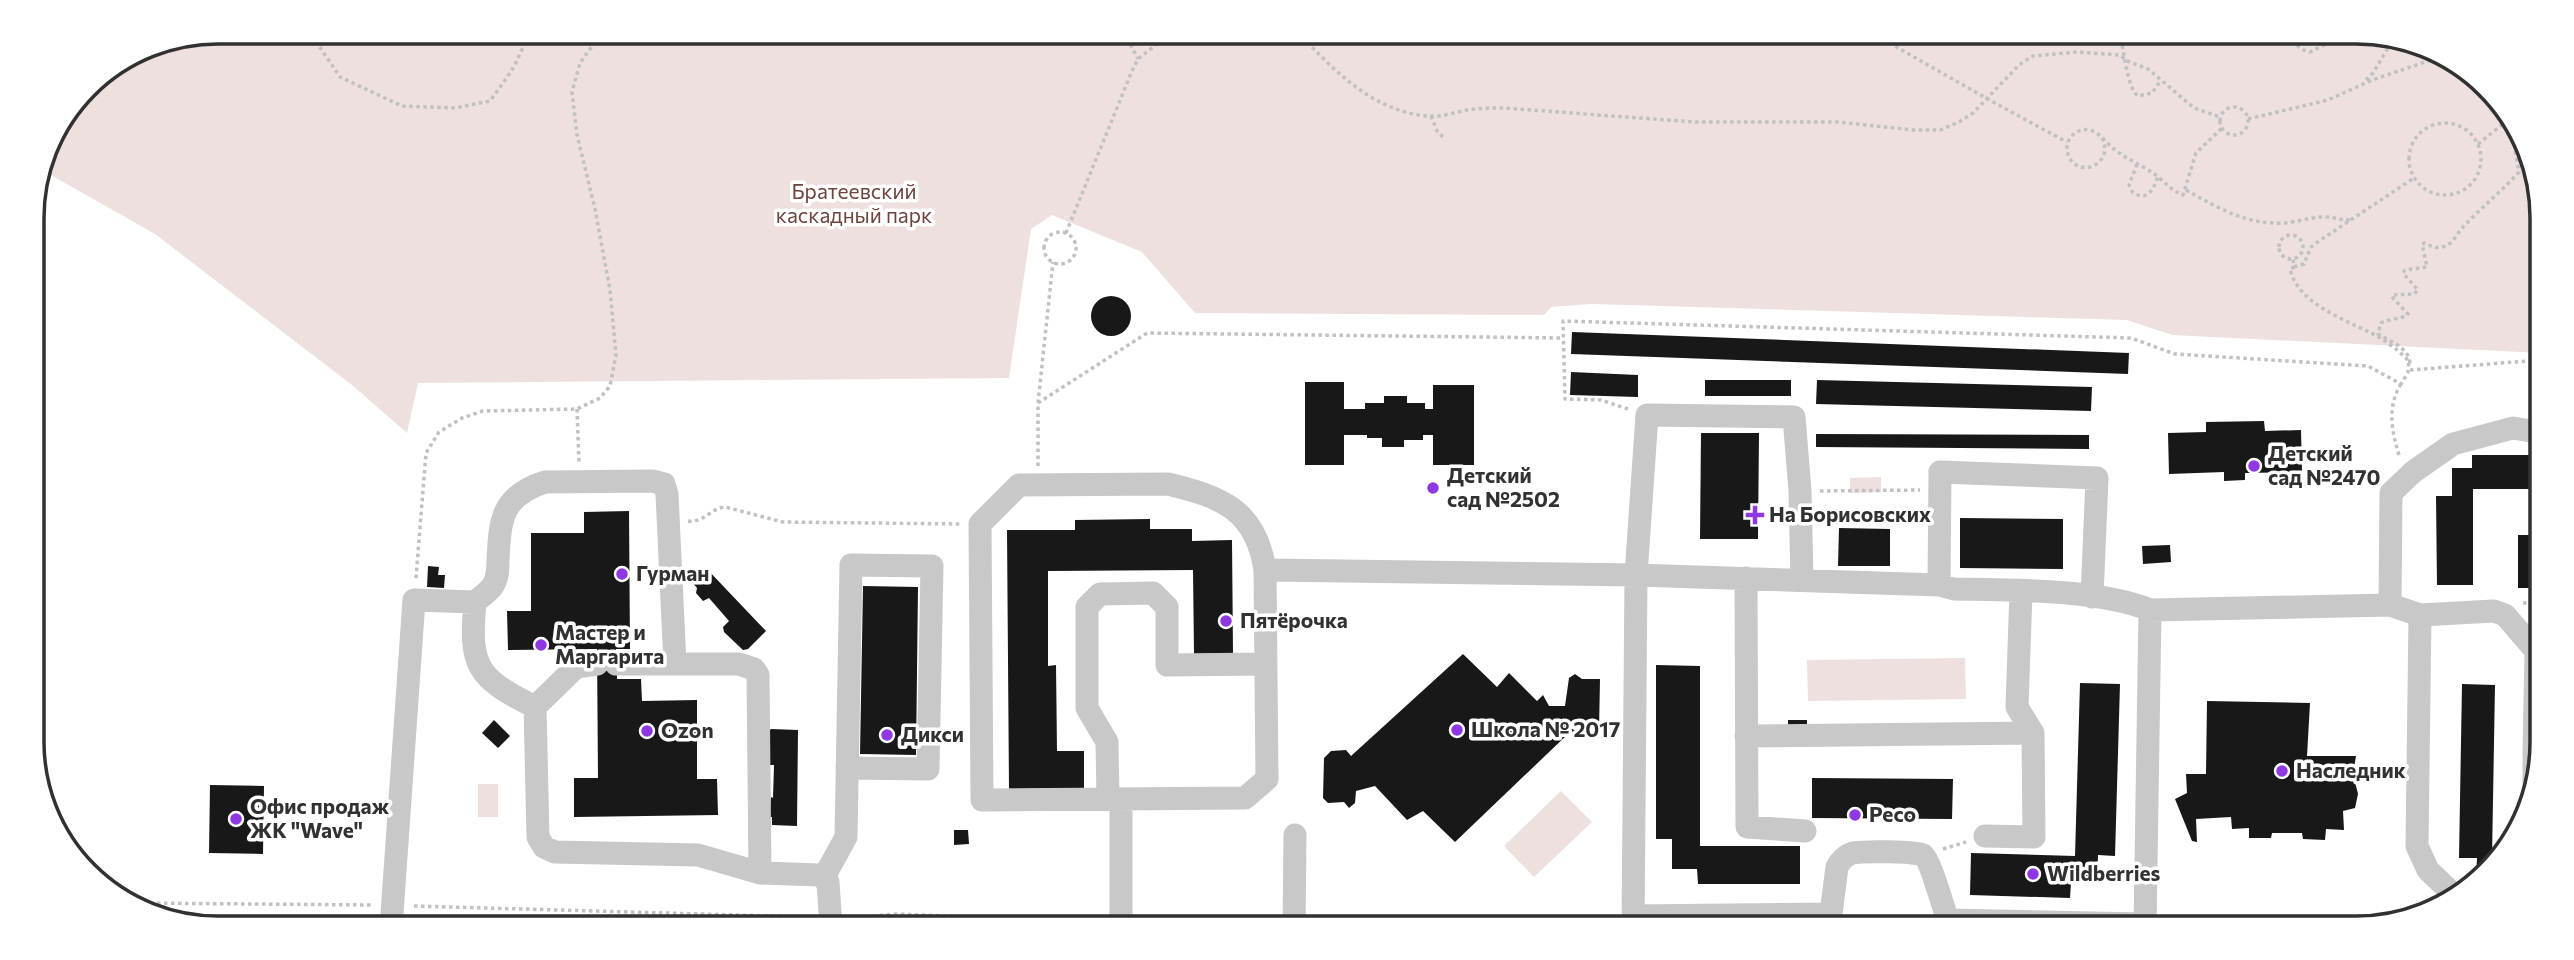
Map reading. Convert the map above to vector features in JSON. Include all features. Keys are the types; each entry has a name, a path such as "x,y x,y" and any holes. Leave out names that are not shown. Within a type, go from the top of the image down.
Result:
{"lane":[{"path":"1633,916 1636,575 1647,415 1794,416 1800,491 1802,580"},
{"path":"2390,605 2391,493 2411,474 2453,444 2513,428 2530,431"},
{"path":"1939,585 1940,471 2097,478 2092,597"},
{"path":"392,916 414,600 475,601 492,587 497,575 499,522 514,498 528,487 545,482 652,481 664,484 667,494 676,664"},
{"path":"1168,484 1202,492 1234,509 1250,525 1262,547 1265,570 1266,779 1245,798 982,800 980,524 1019,485 1168,484"},
{"path":"824,877 846,837 851,565 932,566 928,769 848,768"},
{"path":"1265,570 1636,575 1939,585 1954,589 2092,597 2138,605 2150,610 2390,605 2420,615 2494,611 2505,615 2530,644"},
{"path":"1746,578 1747,827 1805,831"},
{"path":"1985,836 2034,837 2033,733 2017,706 2021,591"},
{"path":"1120,916 1114,799 1107,742 1087,708 1087,607 1100,594 1153,593 1167,607 1167,665 1266,664"},
{"path":"475,601 473,629 476,661 485,676 504,692 535,707"},
{"path":"2145,916 2150,610"},
{"path":"2420,615 2417,846 2428,870 2448,890"},
{"path":"760,873 758,675 748,665 607,664 576,667 535,707 538,837 544,847 555,852 698,855 760,873 818,874 828,882 830,916"},
{"path":"1746,736 2033,733"},
{"path":"1294,916 1295,835"},
{"path":"1782,916 1831,914 1837,867 1840,861 1852,853 1923,855 1931,866 1946,916"}],"path":[{"path":"318,44 340,78 402,106 455,108 490,101 514,67 524,44"},
{"path":"414,600 426,453 439,432 462,418 483,411 576,409 600,398 610,386 617,355 610,290 595,209 577,135 572,92 580,63 594,44"},
{"path":"1130,44 1138,59"},
{"path":"1066,233 1138,59 1157,44"},
{"path":"1309,44 1332,68 1358,89 1390,106 1414,114 1432,116 1474,109 1502,108 1696,122 1853,123 1923,131 1940,130 1973,113 2019,65 2033,56 2090,52 2120,55 2127,61 2147,69 2194,108 2220,117"},
{"path":"1893,44 1985,99 2068,142"},
{"path":"2122,44 2129,86 2138,96 2152,93 2161,80"},
{"path":"2297,44 2310,52 2324,44"},
{"path":"2362,84 2373,73 2389,47"},
{"path":"2248,118 2315,104 2430,61"},
{"path":"2234,107 2243,110 2248,118 2246,128 2239,134 2229,134 2222,128 2220,117 2225,110 2234,107"},
{"path":"1432,116 1437,131 1443,137"},
{"path":"2447,122 2456,124 2465,129 2478,144 2481,162 2479,171 2475,179 2462,191 2442,195 2430,192 2421,187 2414,178 2408,159 2409,149 2419,132 2428,127 2447,122"},
{"path":"2478,144 2502,124"},
{"path":"2102,138 2105,143 2104,156 2095,166 2076,165 2071,160 2067,149 2068,142 2075,133 2093,130 2102,138 2116,151 2183,195 2196,153 2222,128"},
{"path":"2411,474 2400,457 2391,423 2394,395 2409,371 2410,358 2406,351 2378,334 2378,327 2387,319 2408,314 2392,295 2414,294 2418,290 2403,273 2405,270 2427,267 2422,244 2434,248 2451,243 2464,225 2519,172 2516,149"},
{"path":"2137,164 2129,184 2133,193 2143,197 2148,195 2158,177"},
{"path":"2409,371 2409,360 2400,352 2304,294 2292,277 2290,269 2304,264 2311,247 2414,178"},
{"path":"2186,190 2242,219 2255,222 2284,223 2328,217 2350,220"},
{"path":"1058,232 1066,233 1075,242 1075,253 1063,264 1053,262 1046,257 1046,239 1058,232"},
{"path":"2291,235 2298,237 2302,244 2299,255 2292,258 2285,257 2279,248 2283,237 2291,235"},
{"path":"2292,258 2294,267"},
{"path":"1038,484 1038,403 1053,262"},
{"path":"1647,415 1601,400 1565,399 1563,321 2131,338 2175,355 2368,366 2401,384"},
{"path":"1038,403 1147,333 1563,338"},
{"path":"2409,371 2530,361"},
{"path":"576,409 580,482"},
{"path":"1800,491 1940,490"},
{"path":"668,512 679,519 693,522 708,517 719,507 725,507 783,523 980,524"},
{"path":"2516,603 2530,603"},
{"path":"1923,855 1985,836"},
{"path":"155,904 392,905 660,916"},
{"path":"881,916 940,916"}],"green space":[{"name":"Братеевский каскадный парк","path":"195,45 2379,45 2412,53 2453,73 2494,112 2517,151 2529,195 2530,352 2172,335 2127,320 1592,304 1551,307 1544,315 1195,313 1142,252 1052,215 1031,229 1009,378 418,383 407,433 352,385 155,234 50,174 67,131 95,95 121,73 151,57"},
{"path":"1881,477 1881,492 1850,493 1850,478"},
{"path":"1965,658 1966,699 1808,701 1807,660"},
{"path":"478,784 498,784 498,817 478,817"},
{"path":"1561,791 1592,822 1534,877 1504,846"}],"building":[{"path":"1111,296 1125,302 1131,316 1125,330 1111,336 1097,330 1091,316 1097,302"},
{"path":"1572,332 2129,353 2128,374 1571,354"},
{"path":"1571,372 1638,375 1638,397 1570,395"},
{"path":"1705,380 1791,380 1791,396 1705,396"},
{"path":"1817,380 2092,387 2091,411 1816,404"},
{"path":"1305,382 1344,382 1344,409 1365,409 1365,403 1384,403 1384,396 1407,396 1407,403 1425,403 1425,409 1433,409 1433,385 1474,385 1474,465 1433,465 1433,435 1423,435 1423,440 1404,440 1404,447 1382,447 1382,438 1344,435 1344,465 1305,465"},
{"path":"2264,421 2265,431 2301,430 2302,472 2245,473 2245,480 2224,481 2224,472 2169,474 2168,433 2206,432 2206,422"},
{"path":"1701,433 1759,433 1758,539 1700,539"},
{"path":"1816,434 2089,435 2089,449 1816,447"},
{"path":"2472,455 2530,455 2530,489 2473,489 2473,585 2437,585 2436,496 2452,496 2452,468 2472,468"},
{"path":"629,511 630,649 616,649 617,679 641,679 642,701 697,700 697,779 717,779 718,815 574,817 574,778 598,778 597,649 508,650 507,611 531,611 531,533 584,533 584,512"},
{"path":"1960,518 2063,519 2063,569 1960,568"},
{"path":"1150,519 1150,529 1192,529 1192,541 1232,540 1233,653 1194,654 1193,570 1048,571 1048,666 1056,665 1057,751 1084,751 1084,788 1009,789 1007,530 1075,530 1075,520"},
{"path":"1839,528 1890,529 1890,566 1838,566"},
{"path":"2518,535 2530,535 2530,588 2518,588"},
{"path":"2170,545 2171,562 2143,564 2142,546"},
{"path":"428,566 439,567 438,575 445,575 444,588 427,587"},
{"path":"706,568 766,631 748,649 743,650 724,632 723,627 729,621 709,598 703,601 696,593 697,588 692,582"},
{"path":"863,586 918,587 916,755 860,754"},
{"path":"1463,654 1497,687 1509,673 1537,701 1543,695 1549,706 1565,706 1569,678 1575,674 1582,679 1600,679 1599,731 1569,733 1455,842 1423,811 1407,820 1375,786 1356,791 1355,803 1349,808 1344,802 1328,803 1323,798 1324,758 1331,751 1346,750 1351,756"},
{"path":"1656,665 1700,666 1700,846 1800,846 1800,884 1698,884 1697,869 1672,869 1672,839 1656,839"},
{"path":"2080,683 2120,684 2115,856 2098,855 2097,884 2071,883 2070,898 1970,895 1971,853 2075,856"},
{"path":"2462,684 2495,685 2492,850 2477,867 2477,858 2459,858"},
{"path":"2207,701 2310,703 2307,756 2356,756 2353,774 2358,794 2355,808 2343,811 2344,830 2326,829 2325,840 2303,839 2302,833 2272,833 2271,838 2249,838 2249,828 2232,829 2231,817 2196,819 2197,842 2192,841 2175,799 2187,793 2186,774 2206,774"},
{"path":"494,720 510,736 498,748 482,733"},
{"path":"1788,720 1807,720 1807,733 1788,733"},
{"path":"771,729 798,730 797,826 772,825 772,817 769,817 771,797 773,798 774,765 770,765 766,734"},
{"path":"1812,778 1953,779 1952,819 1812,818"},
{"name":"Офис продаж ЖК \"Wave\"","path":"210,785 264,786 263,854 209,853"},
{"path":"954,830 968,830 969,844 954,845"}],"place":[{"name":"Детский сад №2470","path":"2254,466"},
{"name":"Детский сад №2502","path":"1433,488"},
{"name":"На Борисовских","path":"1755,515"},
{"name":"Гурман","path":"622,574"},
{"name":"Пятёрочка","path":"1226,621"},
{"name":"Мастер и Маргарита","path":"541,645"},
{"name":"Школа № 2017","path":"1457,730"},
{"name":"Ozon","path":"647,731"},
{"name":"Дикси","path":"887,735"},
{"name":"Наследник","path":"2282,771"},
{"name":"Ресо","path":"1855,815"},
{"name":"Офис продаж ЖК \"Wave\"","path":"236,819"},
{"name":"Wildberries","path":"2033,874"}]}
